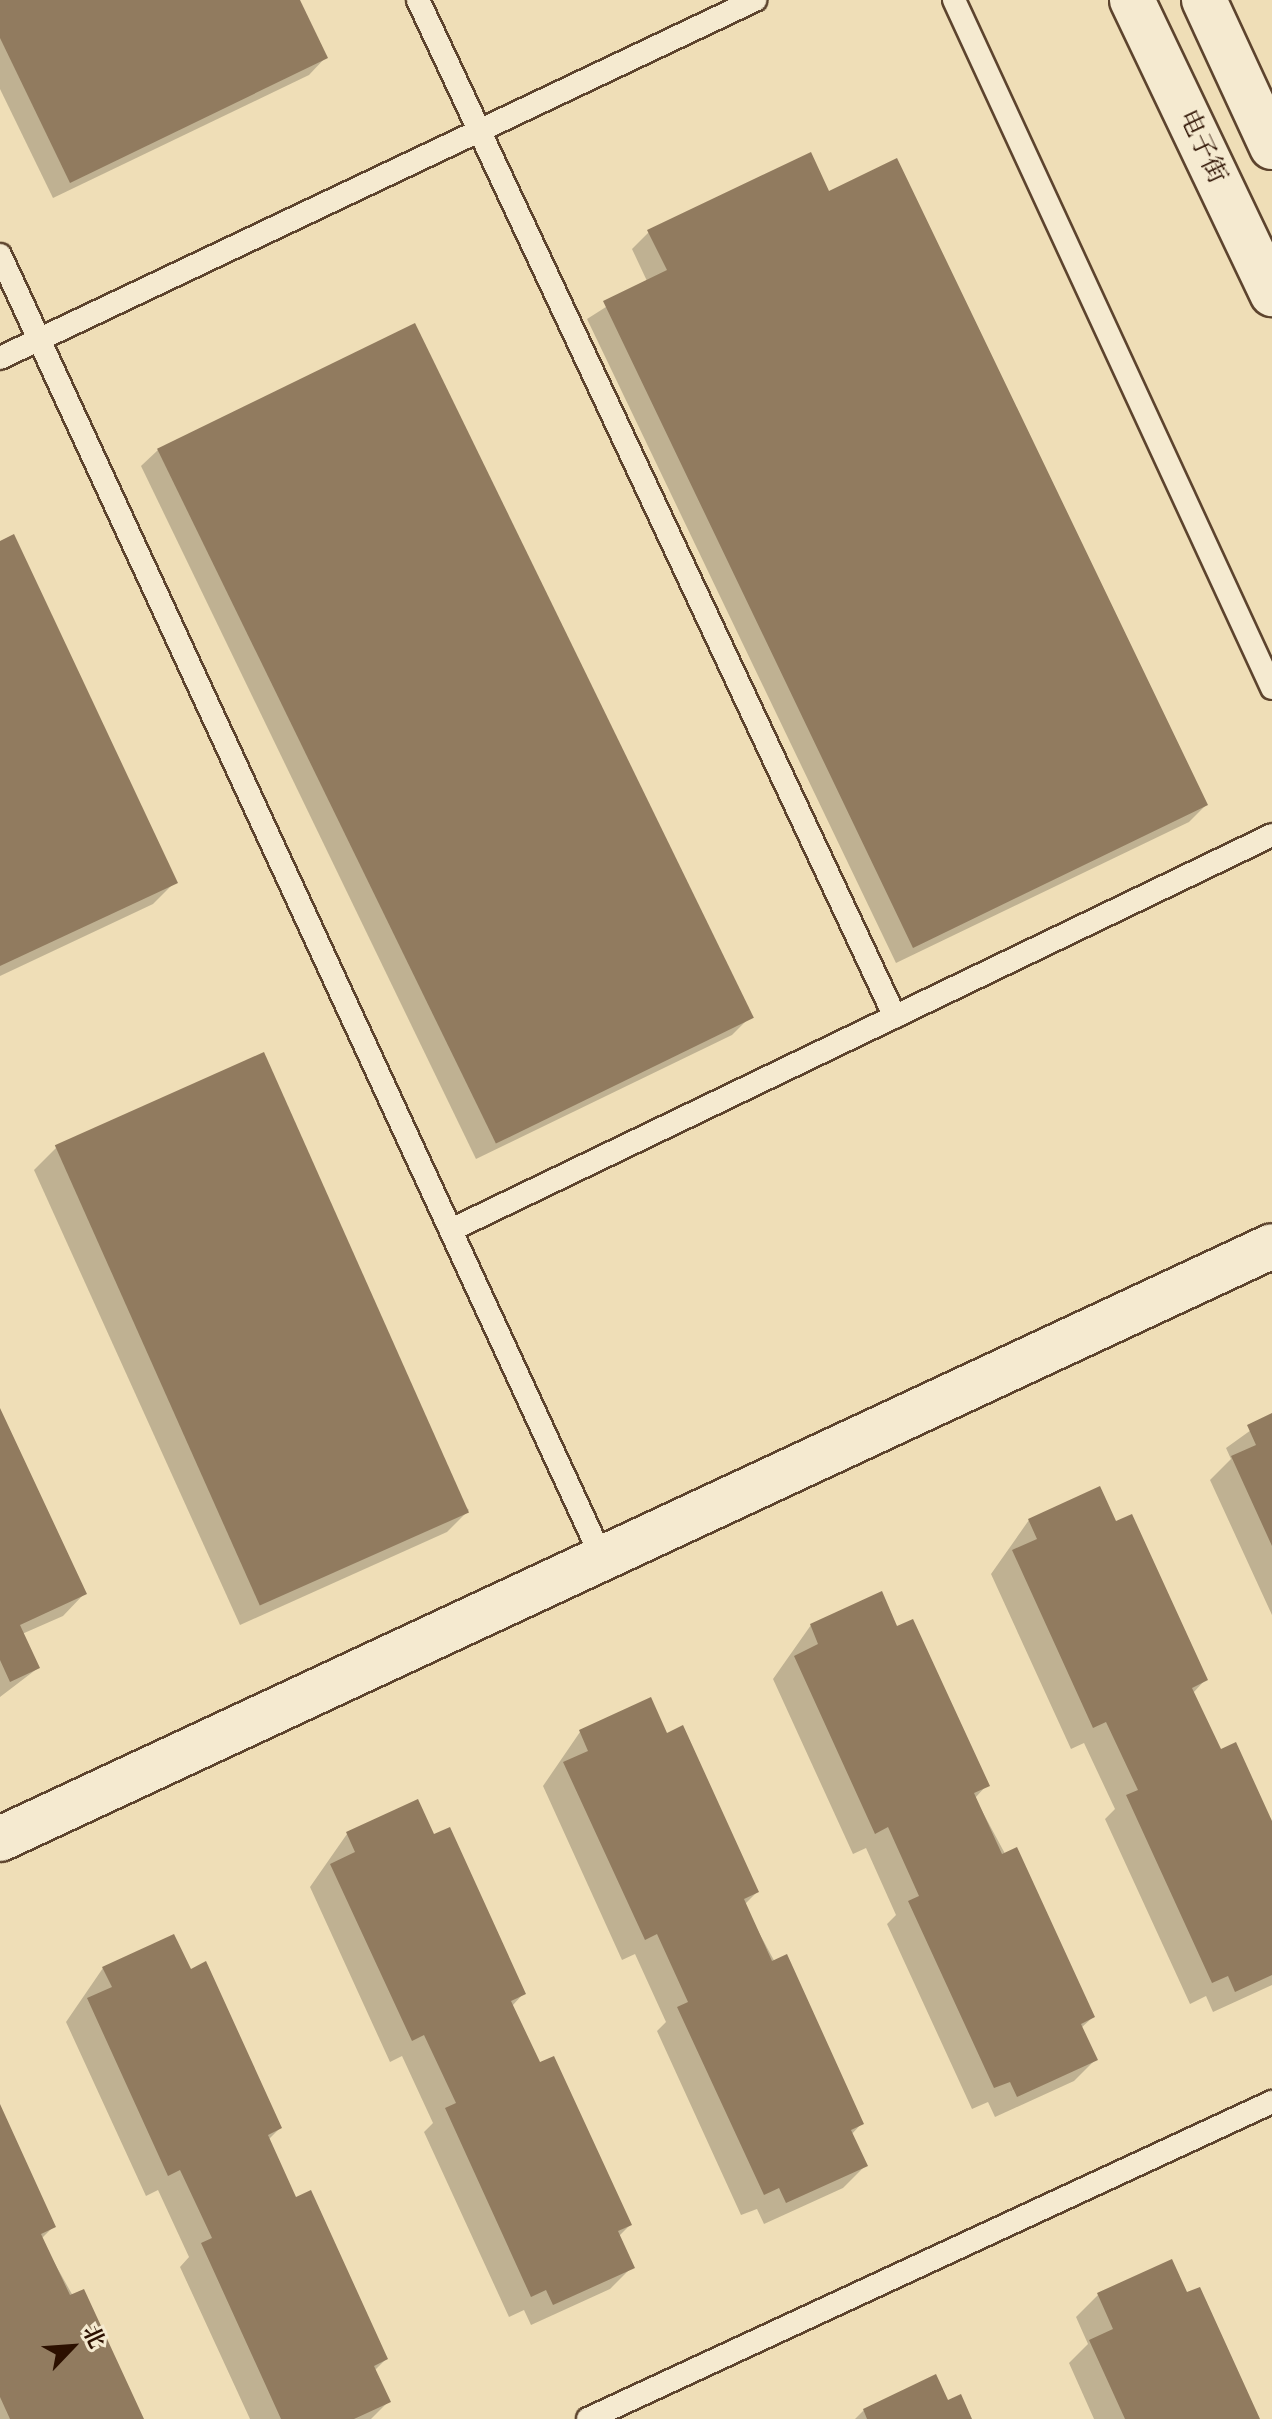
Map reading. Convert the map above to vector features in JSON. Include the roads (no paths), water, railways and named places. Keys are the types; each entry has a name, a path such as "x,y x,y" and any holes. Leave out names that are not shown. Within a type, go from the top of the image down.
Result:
{"street":[{"name":"电子街","path":"1132,0 1272,294"},
{"path":"1204,0 1272,147"},
{"path":"0,1839 1272,1246"}],"lane":[{"path":"418,0 895,1017"},
{"path":"0,358 755,0"},
{"path":"954,0 1272,688"},
{"path":"0,255 602,1558"},
{"path":"451,1230 1272,835"},
{"path":"588,2419 1272,2102"}]}
